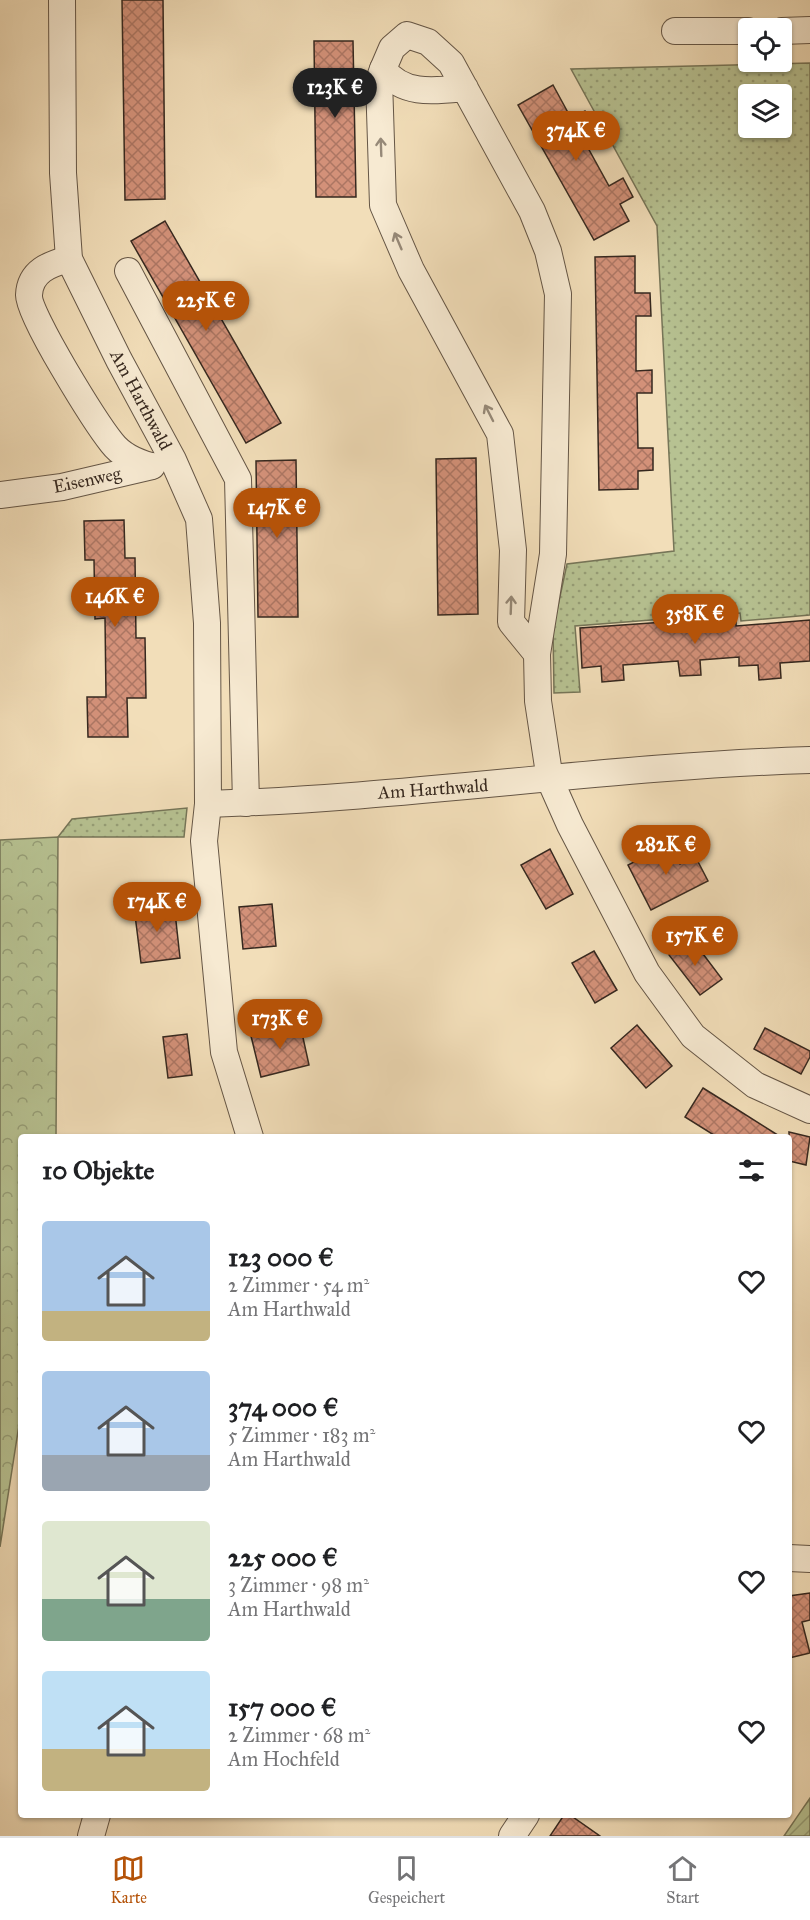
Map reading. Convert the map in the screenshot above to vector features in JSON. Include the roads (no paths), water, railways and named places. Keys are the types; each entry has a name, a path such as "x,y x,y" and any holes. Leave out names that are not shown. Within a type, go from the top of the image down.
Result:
{"street":[{"name":"Am Harthwald","path":"62,0 63,172 69,259 118,360 162,463 199,519 207,623 208,804 204,841 225,1052 249,1134"},
{"path":"792,31 810,30"},
{"path":"675,31 738,31"},
{"path":"537,654 511,622 513,550 500,434 411,270 383,205 379,80 392,48 407,35 428,42 451,63 532,211 549,251 558,294 553,554 537,654 538,700 550,780 570,825 647,973 693,1036 755,1085 810,1110"},
{"path":"383,69 390,78 416,90 465,88"},
{"path":"69,259 48,264 33,278 29,297 40,325 113,444 132,460 162,463"},
{"path":"128,271 238,479 246,803"},
{"name":"Eisenweg","path":"0,495 62,486 162,463"},
{"name":"Am Harthwald","path":"208,804 550,780 709,763 810,760"},
{"path":"792,1558 810,1559"},
{"path":"91,1836 97,1818"},
{"path":"512,1836 524,1818"}]}
